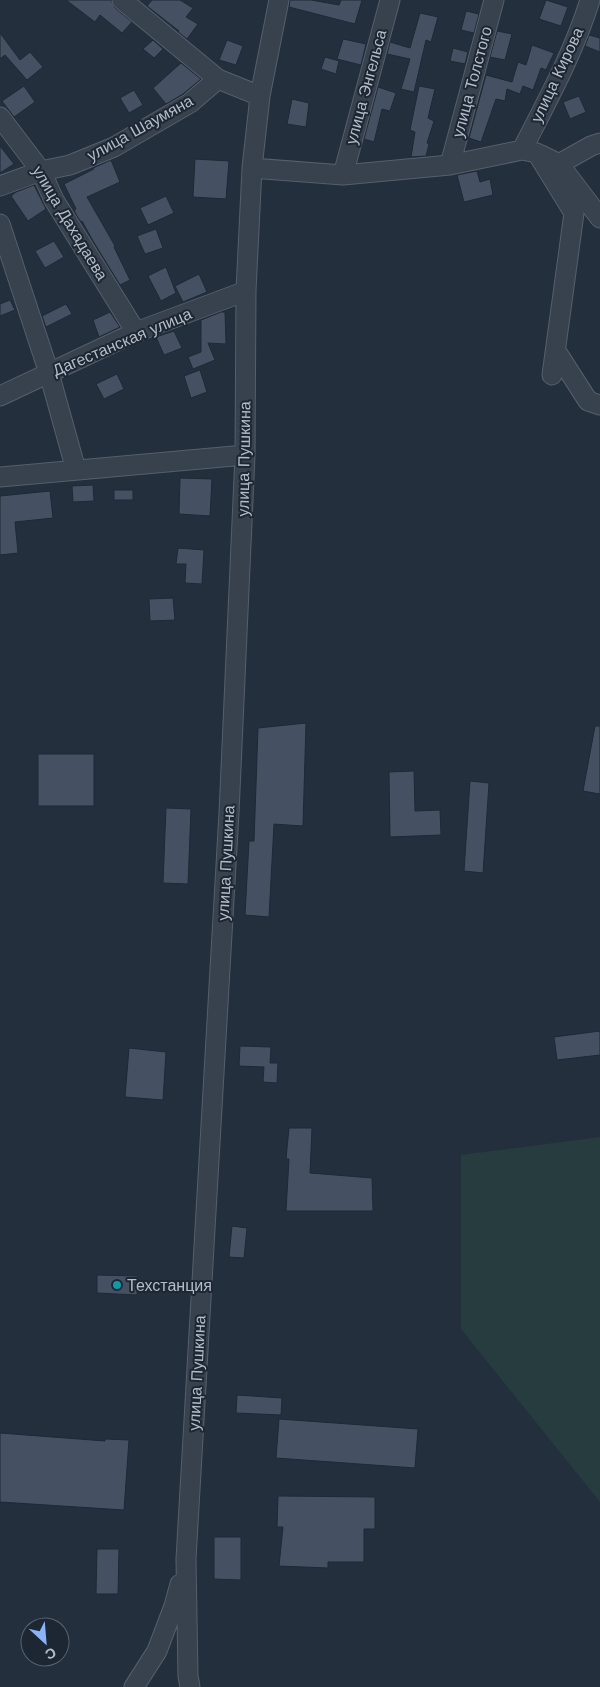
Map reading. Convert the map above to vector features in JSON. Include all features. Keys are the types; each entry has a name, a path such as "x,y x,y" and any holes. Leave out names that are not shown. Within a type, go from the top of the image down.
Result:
{"street":[{"path":"122,0 218,79 260,96"},
{"name":"улица Пушкина","path":"189,1681 186,1559 229,814 245,455 246,291 252,168 260,96 279,0"},
{"name":"улица Энгельса","path":"343,175 390,0"},
{"name":"улица Толстого","path":"450,165 494,0"},
{"name":"улица Кирова","path":"530,151 590,0"},
{"name":"улица Шаумяна","path":"0,186 41,171 70,165 114,146 190,103 218,79"},
{"name":"улица Дахадаева","path":"0,117 41,171 54,200 136,332"},
{"path":"559,164 600,143"},
{"path":"252,168 343,175 450,165 530,151 559,164 600,218"},
{"path":"530,151 574,213 552,375"},
{"path":"0,224 48,373 76,470"},
{"name":"Дагестанская улица","path":"0,396 136,332 246,291"},
{"path":"556,351 588,401 600,405"},
{"path":"0,477 245,455"},
{"name":"улица Пушкина","path":"134,1687 157,1651 174,1606 186,1559"}],"green space":[{"path":"600,1137 600,1502 461,1329 461,1155"}],"building":[{"path":"66,0 111,0 115,8 132,22 122,33 100,15 95,22"},
{"path":"152,0 180,0 193,8 186,17 198,24 187,39 147,6"},
{"path":"290,0 311,0 339,5 341,0 362,0 355,24 289,7"},
{"path":"546,0 568,7 561,26 539,19"},
{"path":"466,11 479,14 474,33 461,30"},
{"path":"420,13 438,17 431,42 426,40 414,92 401,89 410,59 387,54 390,42 410,48"},
{"path":"497,31 512,34 505,60 490,57"},
{"path":"0,33 20,60 30,52 43,67 27,80 5,55 0,59"},
{"path":"589,35 600,38 600,52 585,46"},
{"path":"343,39 366,44 361,65 337,59"},
{"path":"153,40 163,49 154,58 143,49"},
{"path":"227,40 243,46 236,65 219,60"},
{"path":"532,45 554,53 546,70 541,68 533,90 523,86 520,94 507,89 505,101 496,99 481,142 469,138 486,75 512,82 518,62 526,65"},
{"path":"453,48 468,52 465,64 450,61"},
{"path":"325,57 339,61 336,74 321,69"},
{"path":"181,63 201,79 183,94 166,104 153,88"},
{"path":"24,86 35,102 14,117 2,101"},
{"path":"419,86 435,89 428,118 434,121 427,143 429,144 426,156 411,157 415,132 410,130"},
{"path":"378,87 396,93 390,111 382,109 374,142 364,139"},
{"path":"134,90 143,105 129,113 120,98"},
{"path":"579,96 586,112 570,119 563,102"},
{"path":"292,99 309,103 306,127 287,124"},
{"path":"0,146 14,164 0,173"},
{"path":"195,159 229,161 226,199 193,197"},
{"path":"111,160 120,182 87,197 115,246 130,280 120,285 82,221 77,216 74,210 76,209 64,184"},
{"path":"477,171 480,182 490,179 493,195 464,202 457,175"},
{"path":"34,185 46,209 28,221 11,196"},
{"path":"166,196 174,213 148,225 140,208"},
{"path":"156,229 163,248 145,254 137,236"},
{"path":"54,241 64,257 45,268 35,251"},
{"path":"166,267 176,293 161,301 148,276"},
{"path":"199,274 207,292 183,302 175,286"},
{"path":"10,300 15,310 0,316 0,304"},
{"path":"66,304 72,314 46,327 42,316"},
{"path":"110,312 120,327 99,337 93,320"},
{"path":"225,312 226,344 208,343 215,360 193,369 188,357 201,352 201,320"},
{"path":"174,331 182,348 164,355 156,337"},
{"path":"200,370 207,392 191,398 184,376"},
{"path":"117,374 124,389 104,399 96,384"},
{"path":"180,478 212,479 210,516 179,514"},
{"path":"93,485 94,501 73,502 72,486"},
{"path":"114,490 133,490 133,500 114,500"},
{"path":"50,491 53,518 15,522 18,553 0,555 0,496"},
{"path":"178,548 204,550 202,584 185,583 186,564 176,564"},
{"path":"173,598 175,620 150,621 149,599"},
{"path":"306,723 303,826 274,824 269,917 245,915 249,841 254,841 258,728"},
{"path":"595,726 600,726 600,794 583,791"},
{"path":"38,754 94,754 94,806 38,806"},
{"path":"414,771 415,811 440,810 441,835 390,837 389,772"},
{"path":"470,781 489,783 483,873 464,871"},
{"path":"166,808 191,809 188,884 163,883"},
{"path":"600,1031 600,1055 557,1060 554,1037"},
{"path":"240,1046 271,1047 270,1063 278,1063 277,1083 263,1082 264,1067 239,1066"},
{"path":"129,1048 166,1052 163,1100 125,1097"},
{"path":"289,1128 312,1128 310,1173 372,1178 373,1211 286,1211 289,1159 286,1159"},
{"path":"232,1226 247,1228 244,1258 229,1257"},
{"name":"Техстанция","path":"97,1275 138,1276 137,1295 97,1293"},
{"path":"237,1395 282,1398 281,1415 236,1413"},
{"path":"279,1419 418,1429 415,1468 276,1458"},
{"path":"0,1433 105,1441 105,1439 129,1440 124,1510 0,1502"},
{"path":"278,1496 375,1497 375,1529 364,1529 364,1562 328,1562 328,1568 279,1566 283,1527 277,1527"},
{"path":"214,1537 241,1537 241,1580 214,1579"},
{"path":"97,1549 119,1549 118,1594 96,1594"}],"place":[{"name":"Техстанция","path":"117,1285"}]}
